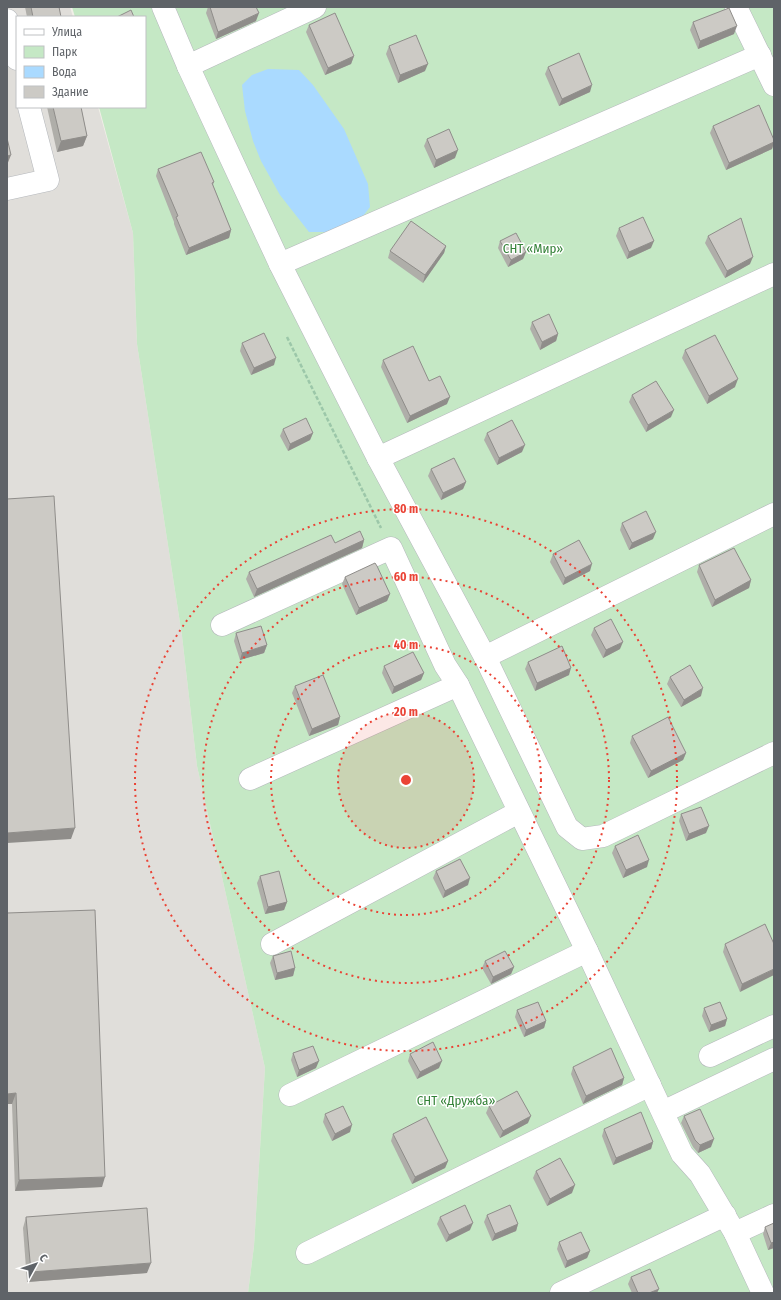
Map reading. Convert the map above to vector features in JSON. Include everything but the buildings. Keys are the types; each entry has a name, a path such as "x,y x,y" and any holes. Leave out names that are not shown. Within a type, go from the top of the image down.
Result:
{"lane":[{"path":"163,7 188,66 280,264 378,458 485,657 567,827 582,839 603,836 774,753"},
{"path":"188,66 315,7"},
{"path":"736,7 774,86"},
{"path":"7,20 16,55"},
{"path":"280,264 760,55"},
{"path":"7,189 48,180 29,108"},
{"path":"378,458 774,274"},
{"path":"485,657 774,514"},
{"path":"222,626 391,548 445,665 458,685 587,951 682,1154 700,1174 730,1224 763,1293"},
{"path":"250,778 458,685"},
{"path":"272,944 519,812"},
{"path":"290,1095 587,951"},
{"path":"710,1056 774,1026"},
{"path":"663,1112 774,1059"},
{"path":"307,1253 650,1085"},
{"path":"560,1293 730,1224 774,1215"}],"path":[{"path":"287,337 391,548"}],"shaded area":[{"path":"7,7 70,7 73,16 16,16 16,108 98,108 133,233 137,344 182,636 197,766 265,1068 254,1246 248,1293 7,1293"}],"green space":[{"path":"72,7 774,7 774,1293 248,1293 254,1246 265,1068 197,766 182,636 137,344 133,233 99,108 146,108 146,16 75,16"}],"water":[{"path":"268,69 299,70 313,85 344,129 368,184 370,207 357,224 330,232 309,232 280,195 261,161 253,141 245,111 242,85 252,75"}],"park label":[{"name":"СНТ «Мир»","path":"533,248"},
{"name":"СНТ «Дружба»","path":"456,1100"}]}
